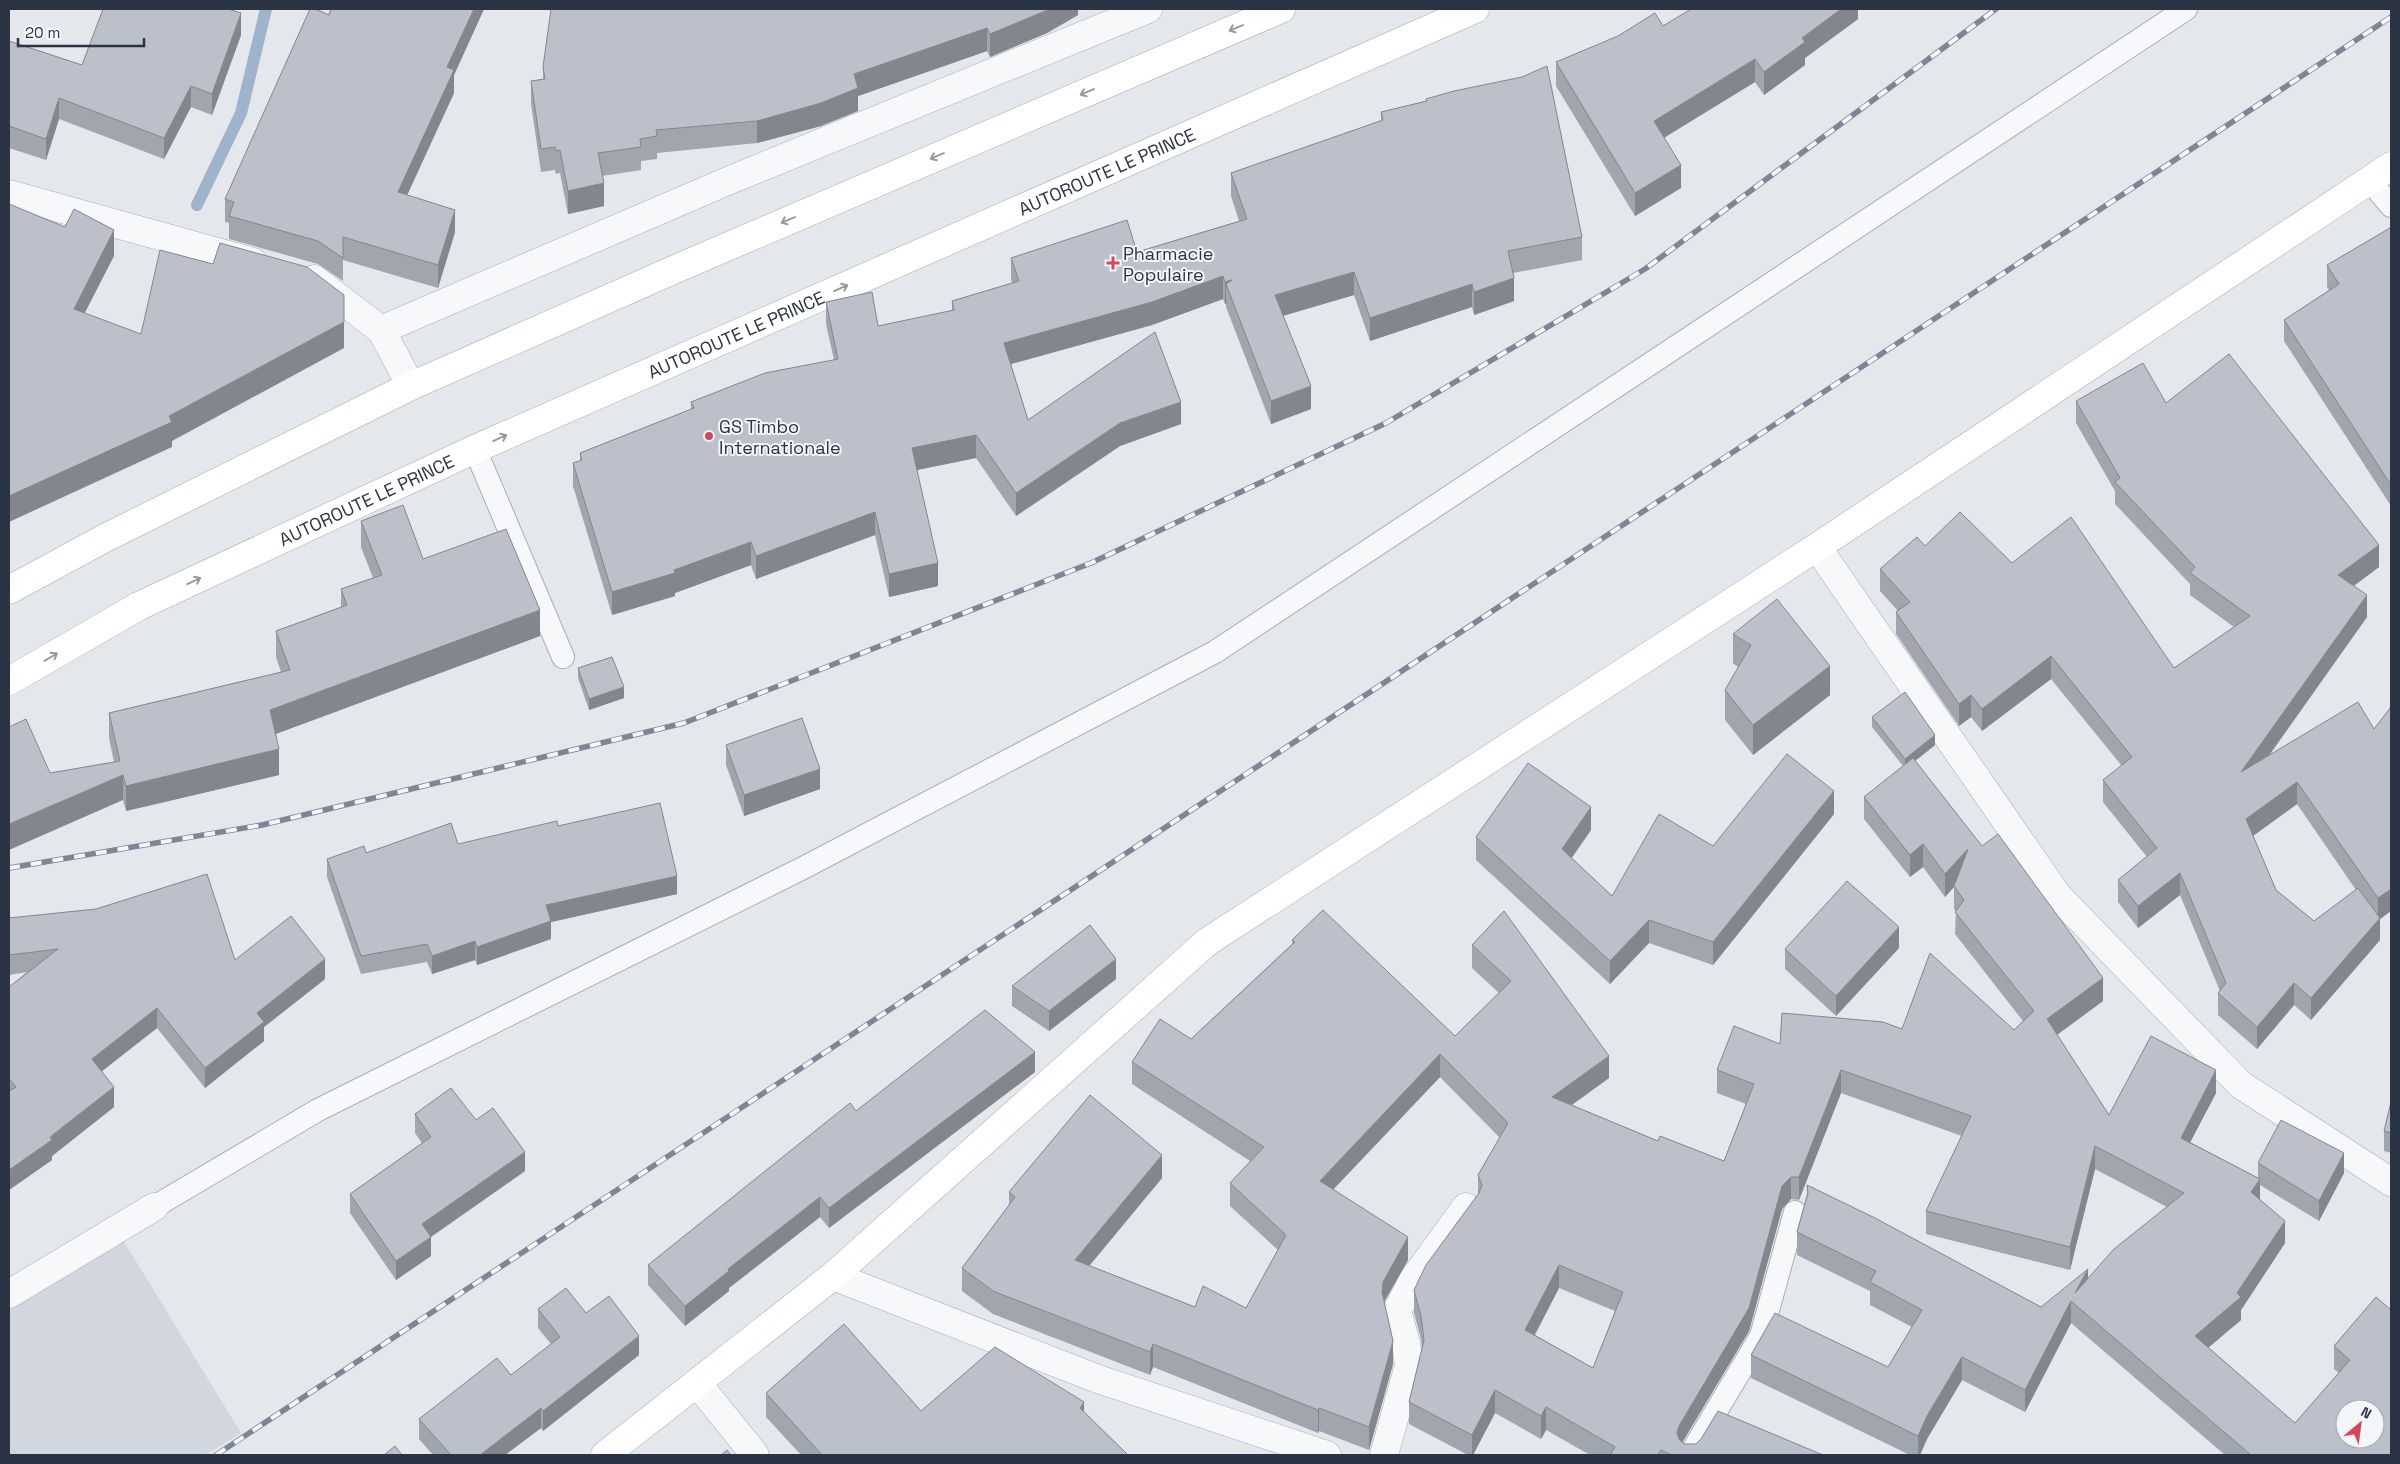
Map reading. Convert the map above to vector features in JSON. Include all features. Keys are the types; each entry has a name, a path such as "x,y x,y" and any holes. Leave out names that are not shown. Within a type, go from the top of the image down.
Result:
{"main road":[{"path":"9,590 105,538 411,386 671,271 1281,9"},
{"name":"AUTOROUTE LE PRINCE","path":"9,681 139,606 475,448 1475,9"},
{"path":"605,1455 833,1276 1207,942 1817,548 2380,173"}],"street":[{"path":"381,330 730,180 1148,9"},
{"path":"9,194 314,279 381,330 411,386"},
{"path":"1817,548 2057,895 2241,1085 2391,1182"},
{"path":"9,1294 154,1207"},
{"path":"1384,1455 1409,1365 1406,1343 1397,1311 1412,1280 1466,1207"},
{"path":"833,1276 1098,1379 1327,1455"},
{"path":"697,1383 755,1455"}],"lane":[{"path":"154,1207 318,1110 805,867 1215,652 2186,9"},
{"path":"2380,173 2391,206"},
{"path":"475,448 563,657"},
{"path":"1690,1455 1761,1336 1795,1212"}],"shaded area":[{"path":"112,1222 241,1433 205,1455 9,1455 9,1284"}],"building":[{"path":"103,9 228,9 241,13 212,94 191,86 164,138 59,98 46,139 9,126 9,41 82,65"},
{"path":"310,9 315,9 329,15 331,9 474,9 447,67 454,70 398,192 455,210 438,265 343,237 343,258 318,241 229,216 234,202 225,199"},
{"path":"551,9 1050,9 990,34 987,28 854,74 858,88 821,103 757,121 656,130 657,136 640,139 641,147 598,153 604,183 568,191 560,150 556,151 555,147 541,149 531,81 545,79 543,67"},
{"path":"1691,9 1841,9 1802,38 1805,42 1764,72 1755,59 1654,121 1681,165 1635,193 1556,62 1618,36 1655,13 1663,26"},
{"path":"1547,66 1582,237 1508,251 1514,278 1474,292 1472,284 1370,318 1354,272 1275,295 1311,386 1271,401 1226,284 1232,280 1225,282 1223,276 1152,302 1004,343 1028,420 1155,332 1181,402 1120,423 1016,493 976,435 912,448 938,563 889,574 875,512 756,556 751,542 674,570 675,573 612,592 573,463 582,460 580,453 694,408 691,402 765,373 838,359 826,302 872,292 878,326 954,310 952,301 1019,281 1011,258 1127,220 1137,252 1247,219 1231,173 1383,120 1381,112 1427,101 1426,99 1454,91 1522,77"},
{"path":"9,204 65,227 74,209 114,230 74,309 141,334 160,250 213,264 220,243 307,267 344,295 344,322 169,416 172,422 9,496"},
{"path":"2390,228 2391,485 2284,320 2339,284 2327,265"},
{"path":"2229,354 2379,545 2338,575 2367,595 2241,772 2358,702 2374,729 2391,707 2391,889 2378,898 2297,782 2246,819 2276,890 2314,921 2358,888 2380,918 2311,998 2294,983 2257,1027 2218,993 2226,983 2180,873 2138,906 2118,880 2157,848 2103,780 2132,757 2051,656 1982,709 1971,695 1959,704 1896,612 1910,602 1880,569 1917,537 1925,546 1960,512 2012,563 2071,517 2174,668 2250,616 2190,573 2195,567 2115,482 2120,478 2076,401 2143,363 2166,403"},
{"path":"403,505 423,559 506,529 540,610 270,710 279,749 126,786 123,775 9,824 9,727 26,719 50,773 120,761 109,713 290,670 276,631 347,605 341,589 382,575 361,521"},
{"path":"1777,599 1830,666 1753,725 1725,690 1751,645 1733,634"},
{"path":"612,657 624,687 589,699 578,668"},
{"path":"1905,692 1935,735 1905,759 1872,717"},
{"path":"802,718 820,769 744,795 726,745"},
{"path":"1787,754 1834,791 1713,942 1649,920 1610,961 1476,837 1528,763 1591,807 1562,849 1612,896 1659,814 1713,846"},
{"path":"1913,758 1982,846 1998,834 2103,978 2047,1019 2109,1115 2151,1036 2216,1070 2181,1138 2260,1179 2251,1192 2285,1221 2237,1293 2241,1297 2195,1336 2295,1423 2350,1360 2334,1346 2376,1297 2391,1310 2391,1455 2251,1455 2071,1301 2025,1390 1962,1357 1927,1416 1918,1436 1751,1355 1775,1313 1888,1367 1922,1310 1870,1282 1876,1271 1797,1232 1808,1193 1807,1185 1875,1218 2041,1307 2088,1269 2075,1293 2114,1249 2184,1193 2095,1146 2070,1247 1926,1211 1971,1116 1841,1070 1799,1177 1791,1177 1782,1186 1749,1308 1679,1426 1677,1433 1679,1439 1684,1444 1696,1444 1718,1411 1823,1455 1672,1455 1661,1450 1658,1455 1610,1455 1615,1447 1546,1407 1541,1416 1495,1390 1472,1435 1409,1402 1424,1340 1421,1316 1414,1290 1426,1265 1479,1193 1482,1185 1478,1175 1508,1123 1440,1054 1320,1181 1408,1237 1383,1282 1382,1292 1393,1341 1369,1427 1319,1408 1318,1410 1153,1344 1150,1352 993,1291 962,1268 1015,1197 1009,1192 1090,1095 1162,1155 1075,1260 1195,1307 1203,1286 1246,1308 1286,1235 1230,1183 1264,1147 1132,1062 1160,1019 1191,1039 1295,942 1292,940 1323,910 1455,1036 1511,981 1472,945 1504,911 1609,1056 1552,1097 1658,1141 1660,1136 1724,1161 1754,1084 1717,1070 1734,1026 1780,1044 1782,1013 1883,1022 1902,1029 1930,953 2014,1030 2034,1011 1955,912 1964,900 1954,886 1968,849 1945,874 1923,844 1910,855 1864,797","holes":["1559,1265 1623,1292 1593,1368 1525,1330"]},
{"path":"660,803 677,876 546,905 551,921 477,947 475,941 432,956 427,944 361,956 327,859 364,846 366,853 451,823 458,844 557,821 558,826"},
{"path":"207,874 235,960 291,916 325,959 257,1013 264,1022 205,1068 157,1008 92,1059 114,1087 50,1137 52,1140 9,1170 9,1091 16,1087 9,1078 9,987 58,949 9,955 9,918 96,909"},
{"path":"1847,881 1899,927 1836,996 1785,949"},
{"path":"1090,925 1116,959 1049,1011 1012,986"},
{"path":"985,1010 1035,1052 829,1208 820,1197 728,1269 729,1271 685,1306 648,1265 850,1103 856,1111"},
{"path":"451,1088 476,1120 493,1108 525,1152 422,1224 431,1237 396,1261 350,1194 431,1137 415,1114"},
{"path":"2391,1102 2391,1133 2384,1131"},
{"path":"2281,1120 2344,1153 2319,1201 2258,1163"},
{"path":"566,1288 586,1313 609,1296 639,1336 543,1411 541,1408 480,1455 451,1455 419,1419 497,1358 511,1375 560,1337 538,1309"},
{"path":"844,1324 921,1411 995,1347 1084,1402 1080,1408 1128,1455 822,1455 766,1393"},
{"path":"395,1446 402,1455 384,1455"},
{"path":"727,1450 731,1455 721,1455"}],"waterway":[{"path":"197,205 241,113 266,9"}],"railway":[{"path":"9,868 262,825 684,723 1091,563 1386,423 1645,269 1996,9"},
{"path":"216,1455 2391,17"}],"place":[{"name":"Pharmacie Populaire","path":"1113,263"},
{"name":"GS Timbo Internationale","path":"709,436"}]}
